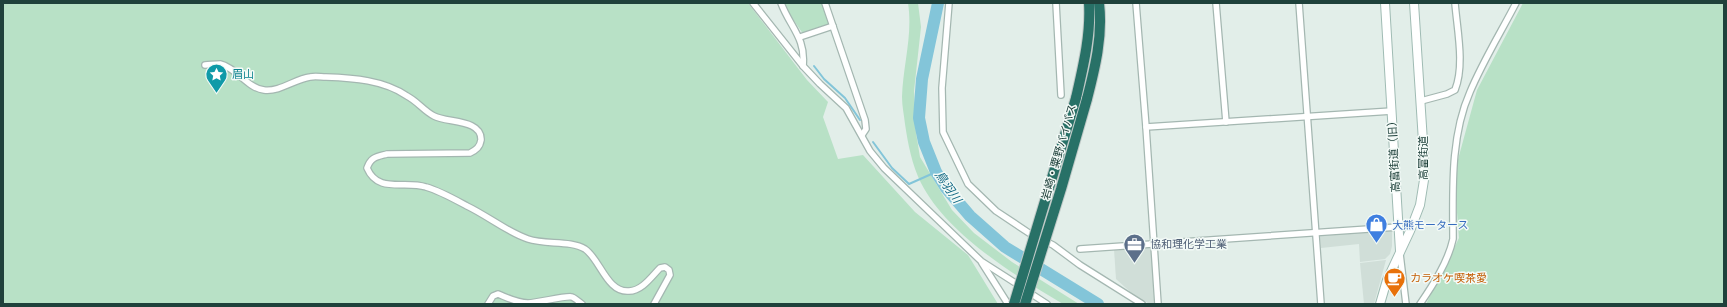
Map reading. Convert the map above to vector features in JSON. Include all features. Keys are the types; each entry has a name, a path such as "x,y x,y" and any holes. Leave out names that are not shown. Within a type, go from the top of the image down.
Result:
{"highway":[{"name":"岩崎・粟野バイパス","path":"1014,304 1076,98 1086,53 1090,16 1089,3"},
{"name":"岩崎・粟野バイパス","path":"1025,304 1061,189 1094,72 1101,18 1099,3"}],"street":[{"path":"753,3 803,66 846,108 870,151 884,168 981,261 1047,304"},
{"path":"781,3 785,14 800,37 804,55 803,66"},
{"path":"825,3 865,120 866,129 862,135"},
{"path":"949,3 942,88 943,132 968,184 996,212 1028,233 1053,245 1080,265 1142,304"},
{"path":"1056,3 1061,95"},
{"path":"1136,3 1158,304"},
{"path":"1216,3 1226,122"},
{"path":"1299,3 1320,304"},
{"name":"高富街道（旧）","path":"1384,3 1392,111 1398,227 1406,304"},
{"name":"高富街道","path":"1380,304 1387,280 1410,231 1420,204 1424,180 1421,101 1414,3"},
{"path":"1421,101 1456,90 1459,81 1460,69 1455,3"},
{"path":"1420,304 1432,287 1454,239 1453,177 1456,146 1469,93 1516,3"},
{"path":"800,37 833,26"},
{"path":"205,65 219,64 230,68 256,88 264,90 279,88 310,77 376,82 397,89 434,116 472,126 478,130 481,136 481,143 477,150 470,153 387,154 377,156 369,161 367,168 370,176 378,182 387,185 425,187 485,215 527,239 540,243 573,245 583,248 592,254 608,280 618,288 629,292 639,289 660,268 665,267 669,270 670,275 654,304"},
{"path":"1146,127 1392,111"},
{"path":"1080,249 1315,234 1398,227"},
{"path":"981,261 1008,304"},
{"path":"488,304 493,296 498,294 517,302 528,303 550,301 566,296 572,297 582,304"}],"shaded area":[{"name":"大熊モータース","path":"1392,230 1392,246 1390,254 1385,259 1360,262 1359,244 1321,248 1320,236"},
{"name":"協和理化学工業","path":"1153,247 1154,304 1150,304 1136,297 1116,279 1114,249"},
{"path":"1386,260 1374,304 1364,304 1360,263"}],"green space":[{"path":"3,3 748,3 807,80 828,102 823,117 838,159 863,155 915,212 968,255 998,304 3,304"},
{"path":"785,3 822,3 830,28 805,37 787,10"},
{"path":"908,3 918,3 921,27 914,91 916,133 920,157 952,210 974,233 1012,262 1079,304 1063,304 983,252 947,219 933,202 921,183 911,154 902,104 909,38"},
{"path":"1523,3 1724,3 1724,304 1426,304 1459,238 1454,174 1477,90"}],"waterway":[{"name":"鳥羽川","path":"938,3 922,79 919,118 924,142 936,172 946,188 970,216 1005,247 1098,304"},
{"path":"814,66 824,79 845,98 860,120"},
{"path":"873,142 892,168 909,184 936,172"}],"place":[{"name":"眉山","path":"217,94"},
{"name":"大熊モータース","path":"1376,244"},
{"name":"協和理化学工業","path":"1134,264"},
{"name":"カラオケ喫茶愛","path":"1395,298"}]}
